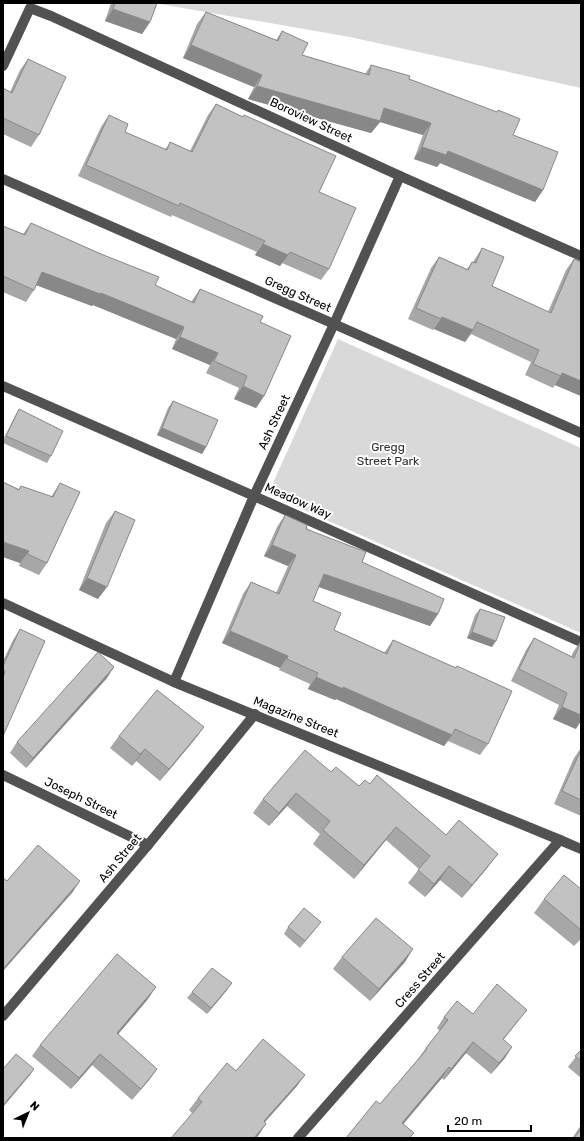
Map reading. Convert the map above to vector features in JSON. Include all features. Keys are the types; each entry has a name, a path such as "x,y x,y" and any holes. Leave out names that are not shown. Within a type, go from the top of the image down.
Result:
{"street":[{"name":"Boroview Street","path":"3,66 30,8 51,16 400,176 581,256"},
{"name":"Ash Street","path":"174,682 254,496 334,324 400,176"},
{"name":"Gregg Street","path":"3,180 581,433"},
{"name":"Meadow Way","path":"3,386 581,642"},
{"name":"Magazine Street","path":"3,603 174,682 581,849"},
{"name":"Ash Street","path":"3,1016 148,845 255,714"},
{"name":"Joseph Street","path":"3,775 148,845"},
{"name":"Cress Street","path":"298,1138 560,840"}],"green space":[{"path":"154,3 581,3 581,88 350,37"},
{"name":"Gregg Street Park","path":"338,339 581,448 581,633 268,494"}],"building":[{"path":"115,3 157,3 150,22 113,9"},
{"path":"206,12 278,41 282,31 308,43 302,55 369,75 371,65 410,76 409,79 497,112 498,110 520,119 513,135 558,152 543,190 448,151 446,155 422,147 431,123 384,108 380,121 257,86 262,75 191,45"},
{"path":"28,59 66,77 39,135 3,118 3,88 12,93"},
{"path":"216,104 336,156 319,192 356,208 329,269 290,252 288,255 263,244 265,241 180,203 179,206 86,165 109,115 128,124 125,132 167,150 170,142 192,152"},
{"path":"31,223 101,254 159,277 155,285 194,303 200,289 263,316 260,322 291,336 264,396 243,386 247,376 214,361 218,353 180,337 184,327 101,293 100,294 42,272 34,290 3,276 3,226 25,235"},
{"path":"482,248 504,257 492,286 551,313 574,259 581,262 581,381 562,373 561,376 533,364 539,350 477,322 473,330 442,317 441,319 416,308 439,257 468,270 472,262 476,263"},
{"path":"173,401 218,420 206,447 162,428"},
{"path":"19,409 63,431 51,456 6,436"},
{"path":"3,482 19,490 21,486 53,497 60,483 80,492 47,563 27,554 29,551 3,542"},
{"path":"115,511 135,520 107,587 87,578"},
{"path":"285,515 307,525 306,529 366,552 362,562 444,599 438,614 324,574 313,601 341,613 334,630 387,654 393,640 456,668 457,666 512,691 488,744 455,729 452,735 343,687 343,689 316,677 318,673 287,659 288,656 230,631 251,582 279,594 296,555 272,545"},
{"path":"480,609 505,617 496,641 472,632"},
{"path":"20,629 45,641 3,736 3,677 5,671 3,670 3,666"},
{"path":"534,638 574,658 581,641 581,715 562,707 567,693 519,669"},
{"path":"98,652 114,667 33,758 17,742"},
{"path":"157,690 204,727 169,769 145,749 140,754 119,736"},
{"path":"305,750 331,772 336,767 359,786 365,780 370,784 377,775 446,835 459,820 498,854 472,885 449,866 434,884 418,870 430,856 396,827 364,865 323,830 330,821 296,793 279,813 263,799"},
{"path":"581,750 581,800 562,791"},
{"path":"38,845 80,881 3,969 3,878 7,881"},
{"path":"564,875 581,889 581,930 544,899"},
{"path":"304,908 321,922 305,941 288,927"},
{"path":"376,918 413,949 379,989 342,957"},
{"path":"117,954 156,987 117,1033 157,1069 141,1089 100,1054 79,1078 40,1045"},
{"path":"212,968 232,983 211,1008 192,992"},
{"path":"497,984 527,1010 503,1039 512,1047 499,1063 473,1042 451,1069 449,1067 402,1123 414,1133 409,1138 346,1138 376,1101 380,1104 427,1049 426,1048 448,1020 444,1017 457,1001 473,1014"},
{"path":"263,1039 305,1075 264,1121 266,1124 254,1138 171,1138 202,1102 198,1098 227,1063 236,1071"},
{"path":"581,1050 581,1061 575,1056"},
{"path":"16,1054 34,1069 3,1105 3,1069"},
{"path":"581,1129 581,1138 574,1138"}]}
